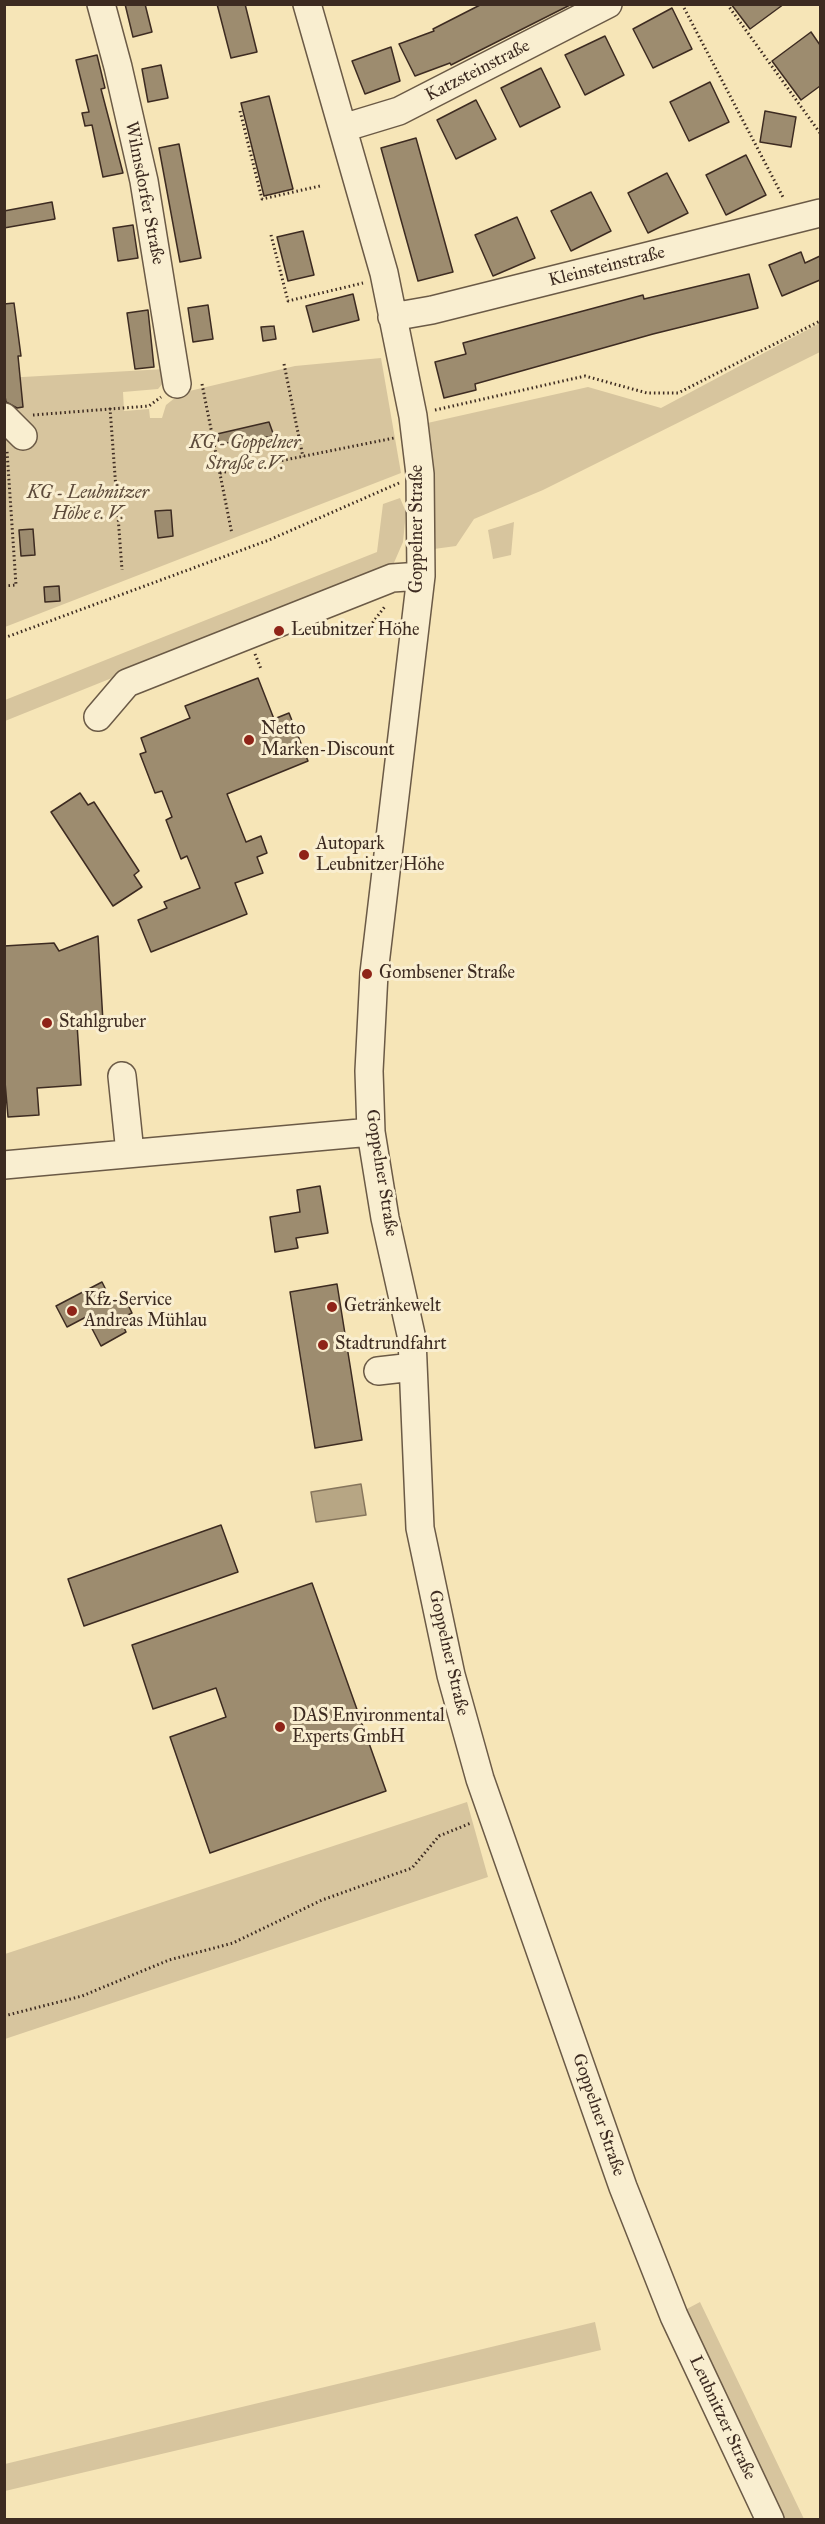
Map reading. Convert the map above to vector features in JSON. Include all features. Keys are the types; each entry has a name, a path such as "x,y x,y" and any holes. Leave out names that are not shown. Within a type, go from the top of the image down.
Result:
{"street":[{"name":"Wilmsdorfer Straße","path":"101,4 144,181 181,387"},
{"name":"Goppelner Straße","path":"307,4 384,273 415,425 420,474 421,576 374,973 369,1071 371,1132 386,1218 409,1317 420,1528 451,1675 480,1779 623,2187 674,2316"},
{"name":"Katzsteinstraße","path":"343,128 399,111 608,4"},
{"name":"Kleinsteinstraße","path":"392,317 432,310 808,218"},
{"path":"98,717 127,683 392,578 421,576"},
{"path":"122,1076 130,1153"},
{"path":"4,1165 371,1132"},
{"path":"378,1371 413,1366"},
{"name":"Leubnitzer Straße","path":"674,2316 770,2520"}],"path":[{"path":"682,4 808,218"},
{"path":"727,4 820,133"},
{"path":"240,111 262,199 320,186"},
{"path":"271,235 288,301 372,280"},
{"path":"220,473 303,457 585,376 647,393 678,393 820,321"},
{"path":"284,364 303,457"},
{"path":"4,586 16,585 7,476 10,429 110,408 148,406 181,387 220,473 232,534"},
{"path":"110,408 122,570"},
{"path":"4,638 269,540 420,474"},
{"path":"4,2016 82,1996 169,1960 233,1943 322,1900 412,1868 439,1836 479,1820"}],"green space":[{"path":"820,323 820,352 543,490 474,519 456,546 434,549 423,424 588,387 661,408"},
{"path":"381,358 401,473 5,627 4,419 7,418 5,378 165,369 166,380 158,389 123,392 124,411 149,409 150,418 162,418 166,405 181,393 295,366"},
{"path":"400,498 406,512 403,542 393,565 5,721 5,700 377,552 383,504"},
{"path":"514,522 511,555 493,559 488,530"},
{"path":"467,1802 488,1877 5,2039 5,1954"},
{"path":"700,2302 804,2519 781,2519 683,2311"},
{"path":"595,2322 601,2350 5,2491 5,2464"}],"shaded area":[{"path":"361,1484 366,1515 316,1522 311,1492"}],"building":[{"path":"125,4 145,4 152,32 133,37"},
{"path":"217,4 245,4 257,52 231,58"},
{"path":"482,4 572,4 451,65 450,63 415,76 399,44 434,31 433,29"},
{"path":"731,4 784,4 750,29"},
{"path":"672,8 692,49 653,68 633,29"},
{"path":"811,32 820,45 820,86 801,100 772,61"},
{"path":"605,36 624,75 585,95 565,55"},
{"path":"391,47 400,81 365,94 352,61"},
{"path":"97,55 105,88 101,89 123,173 103,177 92,125 85,126 82,113 89,112 76,60"},
{"path":"161,65 168,98 148,102 142,69"},
{"path":"541,68 560,107 520,127 501,88"},
{"path":"710,82 729,122 689,141 670,102"},
{"path":"269,96 293,189 264,196 241,103"},
{"path":"476,100 496,139 456,159 437,120"},
{"path":"765,111 796,117 791,147 760,142"},
{"path":"416,138 453,272 418,281 381,148"},
{"path":"179,144 201,258 180,262 159,148"},
{"path":"746,155 766,195 726,215 706,175"},
{"path":"667,173 688,213 648,233 628,193"},
{"path":"591,192 611,231 571,251 551,211"},
{"path":"52,202 55,219 4,228 4,211"},
{"path":"517,217 535,258 493,276 475,235"},
{"path":"133,225 138,258 118,261 113,228"},
{"path":"303,231 314,275 288,281 277,237"},
{"path":"801,252 805,263 820,256 820,280 782,296 769,265"},
{"path":"749,274 758,308 653,334 475,384 476,390 444,398 435,362 466,354 463,343 643,295 644,299"},
{"path":"353,294 359,320 313,332 306,306"},
{"path":"14,303 21,356 18,356 23,407 17,408 6,402 4,390 4,304"},
{"path":"208,305 213,339 193,342 188,308"},
{"path":"148,310 154,367 135,369 127,313"},
{"path":"274,326 276,339 263,341 261,327"},
{"path":"269,422 274,436 219,444 217,434"},
{"path":"171,510 173,536 158,538 155,511"},
{"path":"33,529 35,555 21,556 19,530"},
{"path":"59,586 60,601 45,602 44,587"},
{"path":"258,678 274,719 289,713 308,761 227,794 246,842 261,836 267,853 257,857 263,873 235,883 247,914 151,952 138,920 167,908 164,902 200,888 187,856 181,859 166,820 172,817 162,791 155,793 140,754 146,752 141,738 190,718 185,706"},
{"path":"80,793 88,805 94,802 139,871 134,875 142,887 113,906 51,812"},
{"name":"Stahlgruber","path":"98,936 103,1022 77,1024 81,1085 37,1088 39,1115 8,1117 4,1070 4,946 54,943 59,951"},
{"path":"320,1186 328,1233 296,1238 298,1248 275,1252 270,1217 300,1212 297,1190"},
{"path":"102,1282 112,1302 124,1296 132,1313 120,1319 126,1332 101,1346 86,1317 67,1327 56,1306"},
{"path":"337,1284 362,1440 315,1448 290,1292"},
{"path":"221,1525 238,1572 84,1626 68,1579"},
{"name":"DAS Environmental Experts GmbH","path":"312,1583 386,1791 210,1853 170,1737 226,1717 216,1688 153,1709 132,1645"}],"place":[{"name":"Leubnitzer Höhe","path":"279,631"},
{"name":"Netto Marken-Discount","path":"249,740"},
{"name":"Autopark Leubnitzer Höhe","path":"304,855"},
{"name":"Gombsener Straße","path":"367,974"},
{"name":"Stahlgruber","path":"47,1023"},
{"name":"Getränkewelt","path":"332,1307"},
{"name":"Kfz-Service Andreas Mühlau","path":"72,1311"},
{"name":"Stadtrundfahrt","path":"323,1345"},
{"name":"DAS Environmental Experts GmbH","path":"280,1727"}],"park label":[{"name":"KG - Goppelner Straße e.V.","path":"245,454"},
{"name":"KG - Leubnitzer Höhe e. V.","path":"88,504"}]}
